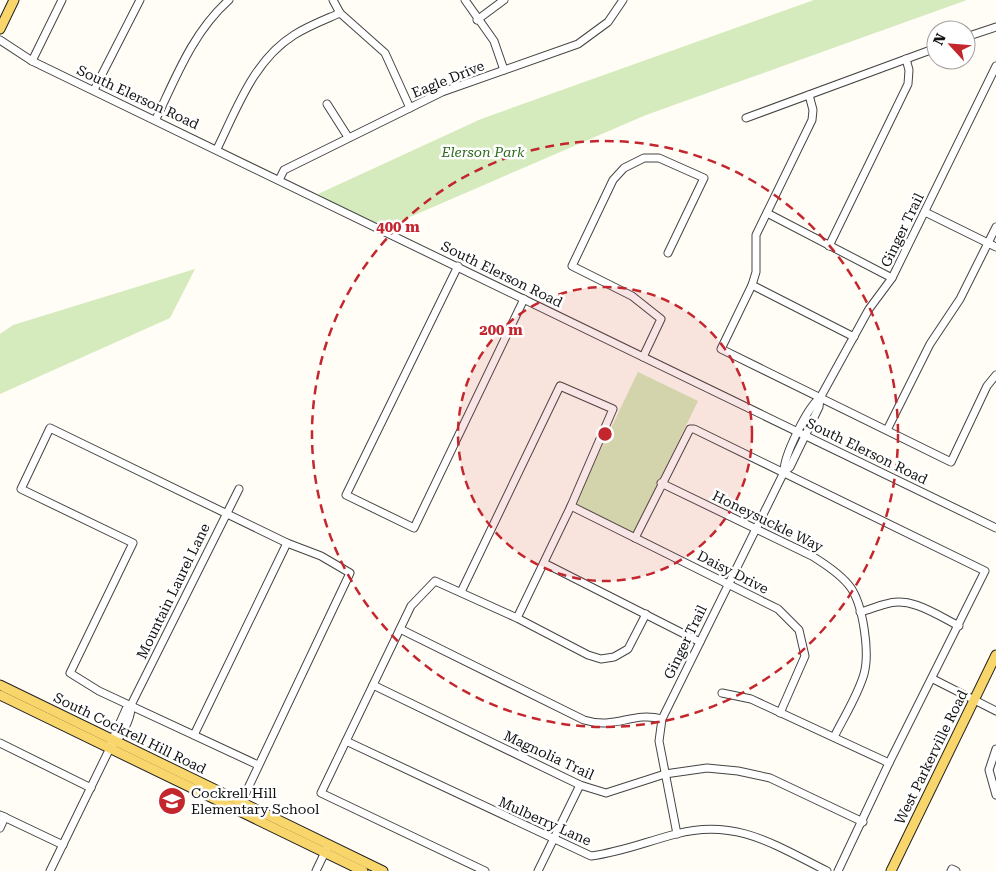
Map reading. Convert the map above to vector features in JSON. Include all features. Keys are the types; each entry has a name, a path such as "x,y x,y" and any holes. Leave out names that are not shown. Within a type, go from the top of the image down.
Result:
{"main road":[{"path":"0,29 14,0"},
{"name":"West Parkerville Road","path":"891,871 996,655"},
{"name":"South Cockrell Hill Road","path":"0,685 327,849 383,871"},
{"name":"South Cockrell Hill Road","path":"0,695 113,743"},
{"name":"South Cockrell Hill Road","path":"327,849 363,871"}],"street":[{"path":"32,61 62,0"},
{"path":"94,90 140,0"},
{"path":"156,119 188,52 202,28 229,0"},
{"path":"333,0 340,13 384,53 410,108"},
{"path":"464,0 494,42 504,70"},
{"path":"478,20 504,0"},
{"name":"Eagle Drive","path":"279,180 284,170 442,92 578,44 608,22 623,0"},
{"path":"218,149 248,85 272,52 301,30 340,13"},
{"path":"976,34 996,27"},
{"name":"South Elerson Road","path":"0,40 32,61 218,149 996,528"},
{"path":"746,118 926,52"},
{"path":"829,246 908,84 909,70 906,59"},
{"name":"Ginger Trail","path":"677,834 658,740 662,719 784,472 784,464 802,434 813,403 820,398 869,309 892,278 996,66"},
{"path":"809,95 813,110 812,120 756,235 756,272 752,285 721,349 951,462 987,386 996,375"},
{"path":"327,104 348,137"},
{"path":"643,357 661,319 632,296 572,266 613,180 624,168 637,160 659,158 704,178 668,253"},
{"path":"925,212 996,247"},
{"path":"767,213 892,278"},
{"path":"886,430 917,368 960,299 996,226"},
{"path":"458,266 346,495 414,528 524,299"},
{"path":"752,285 854,337"},
{"path":"461,592 560,386 613,409 571,506 517,618"},
{"path":"240,806 350,573 321,556 287,544 226,512 50,428 21,489 133,543 70,673 99,691 258,765"},
{"path":"635,538 661,483 690,430 694,429 985,571 933,679 889,763 863,822 838,871"},
{"name":"Honeysuckle Way","path":"661,483 812,556 827,566 851,588 860,612 866,640 864,674 834,737"},
{"name":"Mountain Laurel Lane","path":"50,871 113,743 126,709 131,705 239,489"},
{"name":"Daisy Drive","path":"571,506 778,609 799,630 805,656 780,713"},
{"path":"194,735 287,544"},
{"path":"544,563 700,642"},
{"path":"482,870 470,868 321,793 411,606 435,581 517,618 588,655 601,659 614,657 628,649 646,614"},
{"path":"860,612 871,610 887,603 915,604 958,626"},
{"path":"400,629 584,720 608,724 637,716 648,715 662,719"},
{"path":"933,679 996,711"},
{"name":"Magnolia Trail","path":"373,685 580,786 606,792 665,774 707,768 770,778 863,822"},
{"path":"722,693 751,699 889,763"},
{"name":"Mulberry Lane","path":"346,741 591,856 619,852 677,834 723,828 760,838 827,871"},
{"path":"0,743 90,788"},
{"path":"996,749 989,770 996,796"},
{"path":"538,871 580,786"},
{"path":"0,828 3,816 63,845"},
{"path":"316,871 327,849"}],"green space":[{"name":"Elerson Park","path":"814,0 967,0 646,115 382,229 318,194 481,119"},
{"path":"195,269 170,318 0,394 0,334 13,325"},
{"path":"638,372 698,401 633,534 574,505"}],"place":[{"name":"Cockrell Hill Elementary School","path":"172,801"}]}
